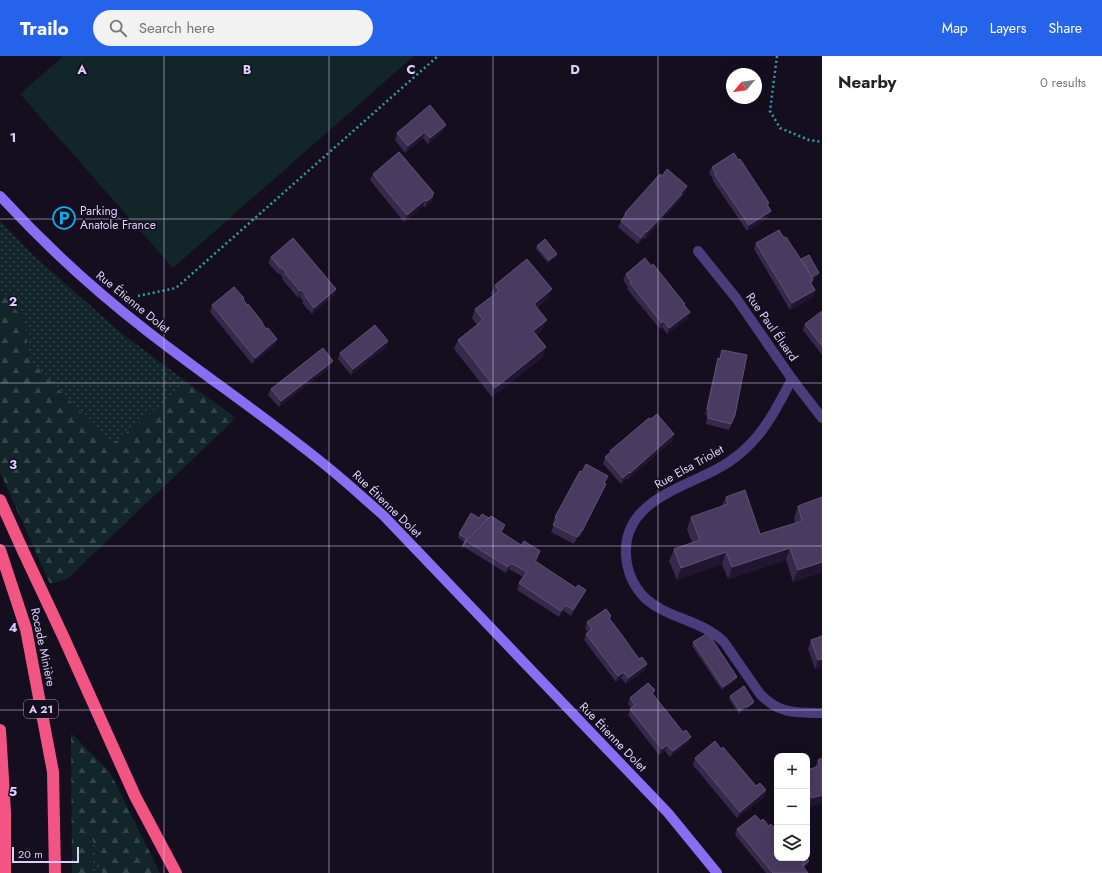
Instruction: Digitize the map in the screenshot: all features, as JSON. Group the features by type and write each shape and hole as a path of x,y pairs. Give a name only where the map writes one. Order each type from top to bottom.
{"highway":[{"path":"0,500 136,796 176,873"},
{"name":"Rocade Minière","path":"0,550 26,629 53,772 55,873"},
{"path":"0,730 5,812 5,873"}],"street":[{"name":"Rue Étienne Dolet","path":"0,196 32,231 84,280 146,331 304,448 383,515 668,813 717,873"},
{"name":"Rue Paul Éluard","path":"698,251 736,298 792,379 822,418"},
{"name":"Rue Elsa Triolet","path":"792,379 773,415 756,439 717,469 666,493 645,508 635,521 627,536 627,568 634,583 645,598 658,608 701,625 720,638 766,701 782,710 794,713 822,713"}],"path":[{"path":"138,296 176,288 438,56"},
{"path":"777,56 770,111 780,128 809,140 822,142"}],"green space":[{"path":"63,56 414,56 173,268 20,94"},
{"path":"0,221 32,254 120,332 188,383 112,445 30,360 24,320 0,290"},
{"path":"0,290 24,320 30,360 112,444 188,383 236,418 67,579 50,584 0,472"},
{"path":"71,733 110,772 160,873 102,873 90,831 91,873 72,873"},
{"path":"90,829 102,873 91,873"}],"building":[{"path":"430,105 446,125 430,138 425,132 408,146 397,133"},
{"path":"399,152 434,193 432,194 433,196 427,201 425,200 407,215 373,174"},
{"path":"734,153 738,160 740,159 769,203 767,204 771,211 749,225 715,175 716,174 712,167"},
{"path":"667,169 687,186 681,193 682,194 641,238 621,221 626,214 625,213 660,174 662,176"},
{"path":"779,230 784,238 786,237 811,275 813,280 810,282 815,290 792,303 756,243"},
{"path":"293,238 336,289 314,308 302,290 300,291 285,273 286,272 281,267 280,268 271,257"},
{"path":"545,239 557,254 549,260 537,246"},
{"path":"809,255 819,273 812,277 801,259"},
{"path":"645,258 651,266 653,264 690,312 669,328 664,321 662,323 630,283 631,281 626,274"},
{"path":"527,259 552,289 534,304 547,320 533,331 546,347 495,388 458,340 483,320 475,309 499,291 495,285"},
{"path":"234,287 244,298 243,299 247,305 248,304 266,329 268,328 277,339 255,358 212,305"},
{"path":"822,311 822,346 805,324"},
{"path":"375,325 388,341 353,369 340,353"},
{"path":"323,348 333,361 281,401 271,389"},
{"path":"722,350 747,355 735,415 731,424 708,418 709,410 707,409 718,358 720,359"},
{"path":"657,414 674,434 623,478 605,457 649,418 651,419"},
{"path":"586,464 608,476 604,483 606,484 582,531 581,530 577,537 553,525 557,519 555,517 580,471 582,472"},
{"path":"745,490 760,534 802,521 798,506 822,497 822,562 798,570 790,548 732,567 726,552 681,568 674,549 700,540 691,517 728,504 726,497"},
{"path":"471,513 479,518 482,514 489,518 466,541 463,546 466,538 459,534"},
{"path":"491,516 505,525 501,532 521,545 524,541 540,551 535,561 576,588 578,585 586,590 573,610 566,605 561,611 519,583 527,572 511,563 508,567 466,541"},
{"path":"606,609 611,616 609,618 639,659 642,657 647,664 628,678 624,672 618,676 586,634 592,629 587,622"},
{"path":"708,633 737,677 723,687 693,642"},
{"path":"822,636 822,659 818,660 811,640"},
{"path":"648,683 655,690 652,693 683,732 686,730 691,737 673,751 667,745 662,749 630,709 635,705 630,698"},
{"path":"744,686 754,702 740,711 730,696"},
{"path":"715,741 721,749 723,747 756,786 760,783 766,790 740,812 695,758"},
{"path":"822,758 822,795 812,798 810,792 810,769 820,766 818,760"},
{"path":"755,815 761,821 763,819 769,826 771,824 774,828 774,861 802,861 804,863 802,865 808,873 773,873 737,829"},
{"path":"802,861 809,861 803,866 804,863"}],"place":[{"name":"Parking Anatole France","path":"64,218"}]}
